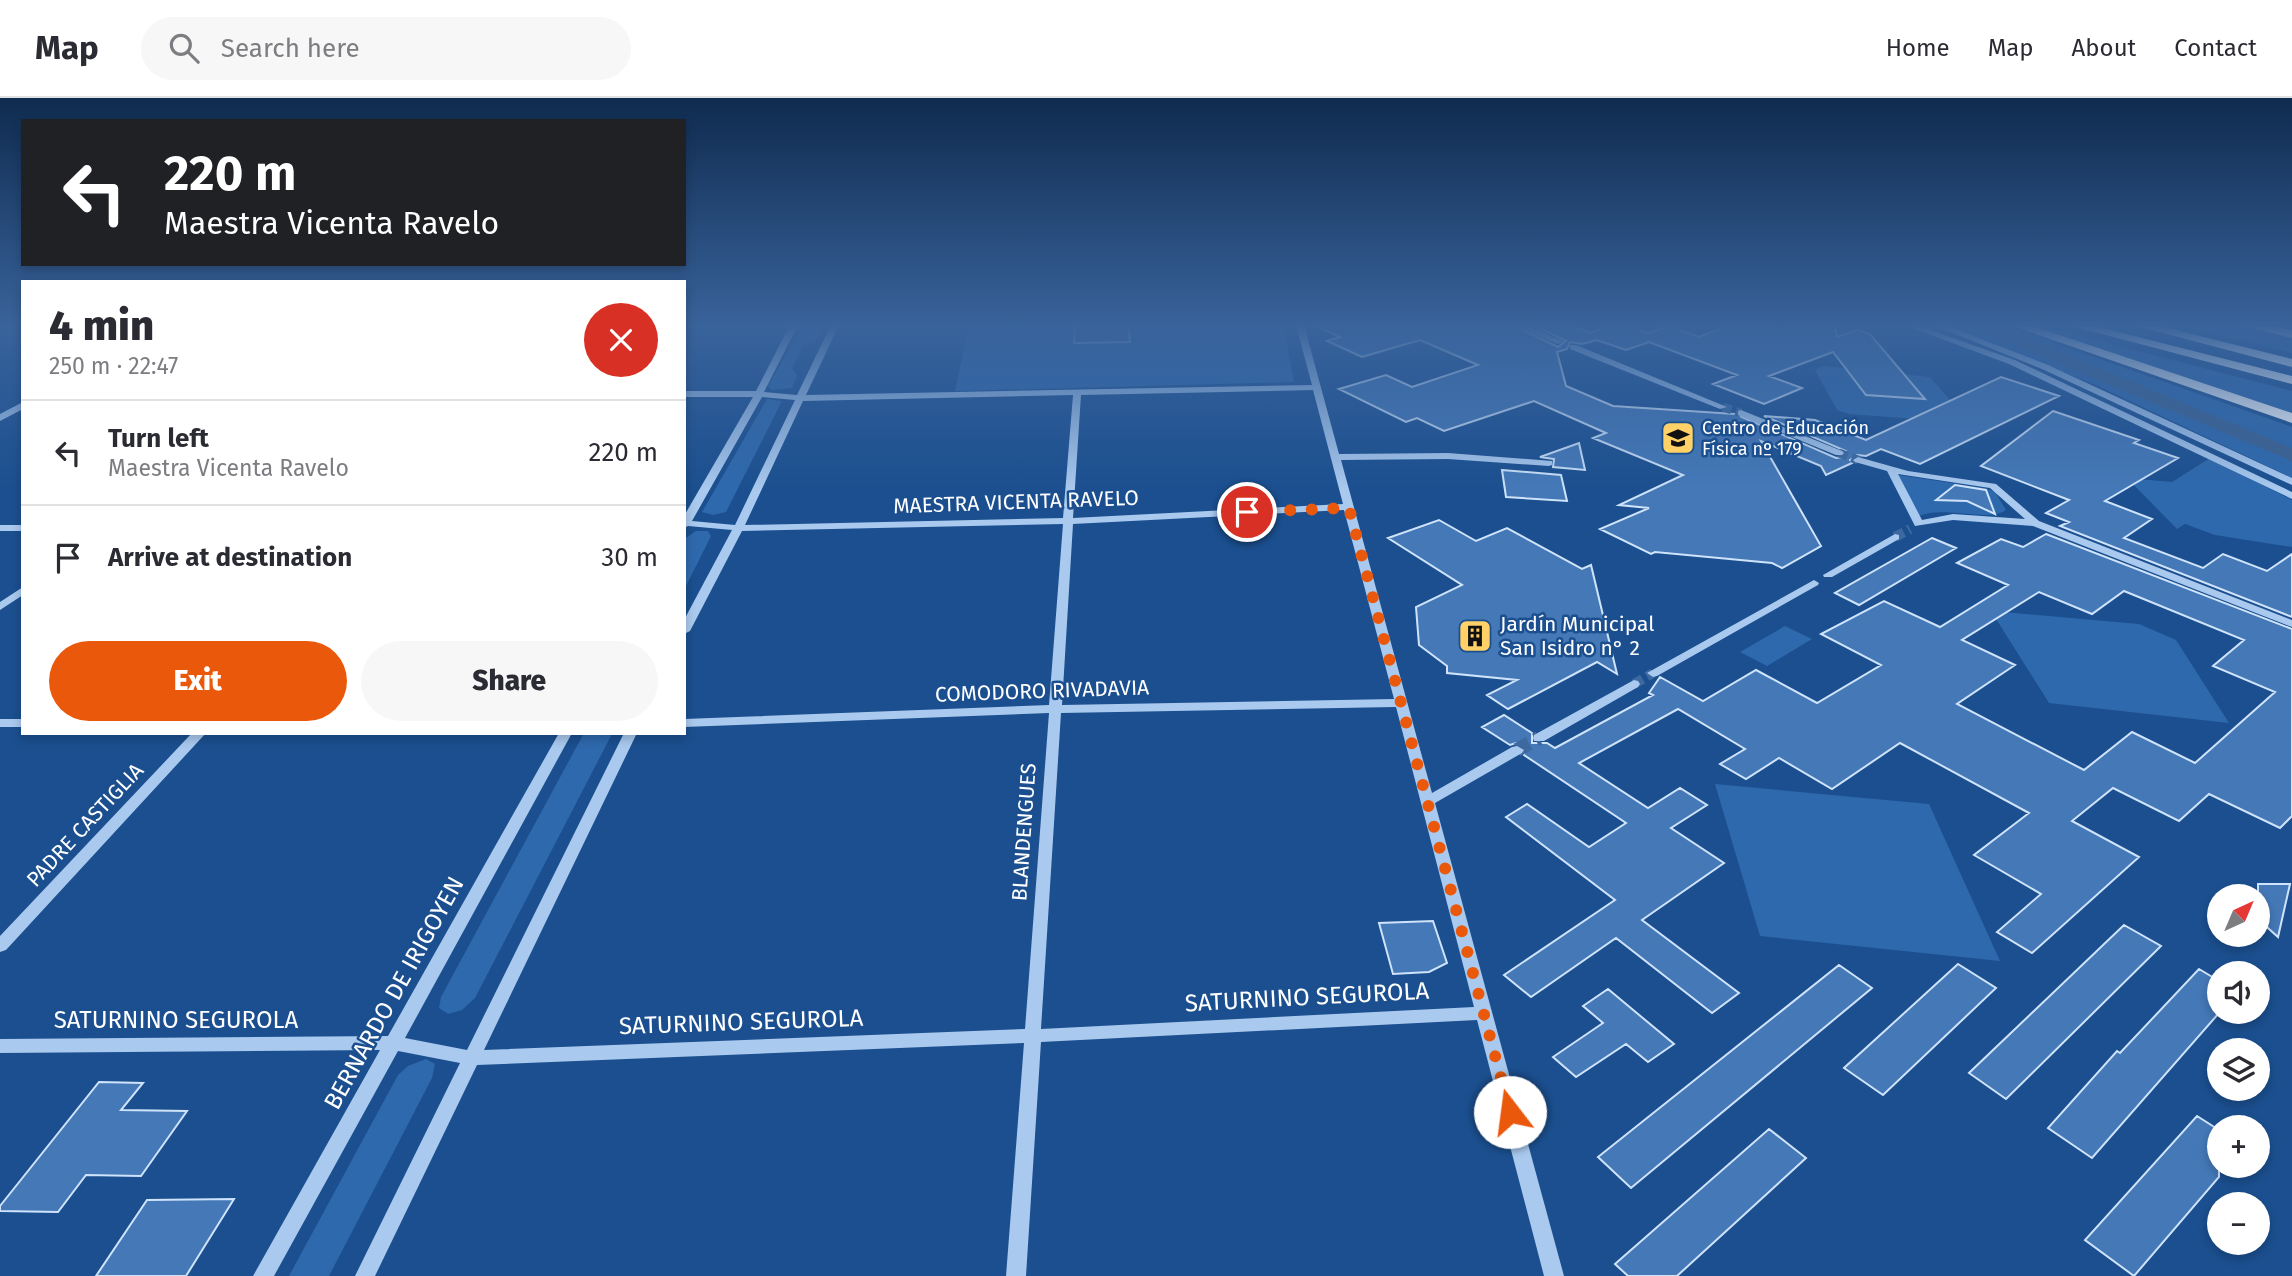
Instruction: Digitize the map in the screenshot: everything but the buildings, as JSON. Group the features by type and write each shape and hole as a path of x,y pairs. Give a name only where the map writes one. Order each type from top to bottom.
{"highway":[{"path":"2179,380 2292,418"}],"street":[{"path":"686,522 766,380"},
{"path":"686,627 810,380"},
{"path":"1315,380 1554,1276"},
{"path":"1655,380 1723,407"},
{"path":"2050,380 2292,496"},
{"path":"2073,380 2292,482"},
{"path":"686,394 759,394 802,398 1317,387"},
{"name":"BLANDENGUES","path":"1016,1276 1077,392"},
{"path":"0,418 21,406"},
{"path":"1741,414 1839,453"},
{"path":"1336,457 1448,456 1549,463"},
{"path":"1858,460 1891,470 1993,486 2035,523"},
{"path":"1891,470 1914,527 1953,517 2035,523 2292,624"},
{"name":"MAESTRA VICENTA RAVELO","path":"686,524 738,528 1069,521 1349,508"},
{"path":"0,528 21,528"},
{"path":"1828,575 1895,537"},
{"path":"1653,673 1814,583"},
{"path":"0,607 21,591"},
{"path":"1539,737 1634,684"},
{"name":"COMODORO RIVADAVIA","path":"686,723 1054,709 1401,703"},
{"path":"0,723 21,723"},
{"name":"PADRE CASTIGLIA","path":"0,946 198,735"},
{"name":"BERNARDO DE IRIGOYEN","path":"263,1276 565,735"},
{"path":"365,1276 630,735"},
{"path":"1428,801 1517,750"},
{"name":"SATURNINO SEGUROLA","path":"0,1046 395,1043 471,1058 1484,1013"}],"shaded area":[{"path":"771,380 795,380 792,388 772,390 768,386"},
{"path":"957,380 1294,382 955,391"},
{"path":"1820,380 1933,380 1970,423 1849,414 1837,410"},
{"path":"2084,380 2159,380 2292,427 2292,478"},
{"path":"2192,380 2250,380 2292,391 2292,413"},
{"path":"767,399 782,401 726,512 713,515 702,512"},
{"path":"2210,458 2292,500 2292,547 2215,535 2185,524 2177,529 2127,478 2172,482"},
{"path":"1898,475 1985,488 1995,492 2006,510 1988,515 1941,512 1919,516"},
{"path":"696,531 708,531 711,536 686,586 686,538"},
{"path":"1991,611 2139,624 2176,640 2229,723 2049,703"},
{"path":"1785,626 1812,639 1767,666 1740,652"},
{"path":"583,735 611,735 475,998 462,1010 448,1014 439,1008 441,997"},
{"path":"1715,784 1929,804 2000,961 1760,936"},
{"path":"426,1059 435,1064 432,1078 329,1276 289,1276 398,1075 408,1066"}],"waterway":[{"path":"2112,380 2292,455"}],"tunnel":[{"path":"1723,407 1741,413"},
{"path":"1839,453 1858,460"},
{"path":"1895,537 1910,529"},
{"path":"1634,684 1653,673"},
{"path":"1517,750 1539,738"}],"place":[{"name":"Centro de Educación Física nº 179","path":"1678,438"},
{"name":"Jardín Municipal San Isidro n° 2","path":"1475,636"}],"route":[{"path":"1247,512 1349,508 1510,1112"}]}
